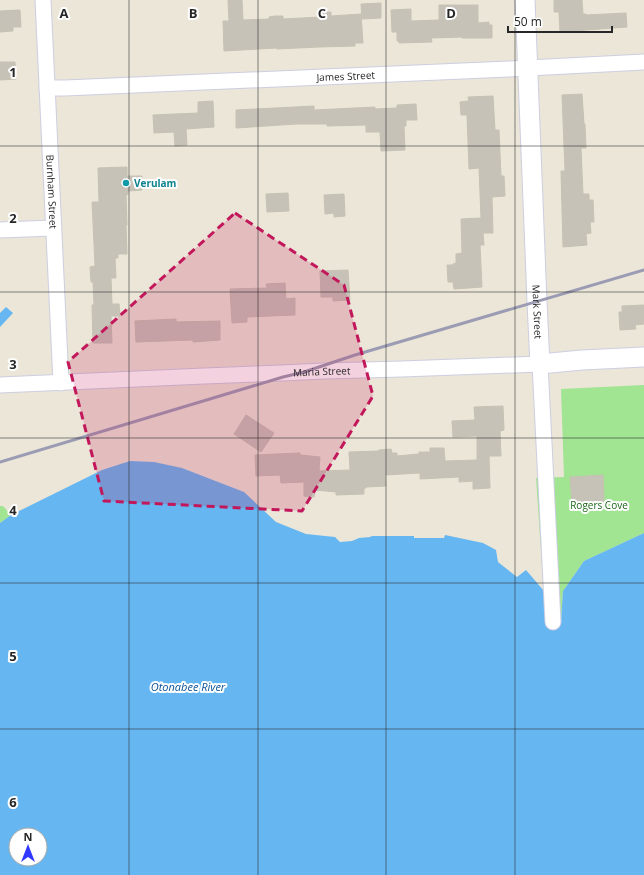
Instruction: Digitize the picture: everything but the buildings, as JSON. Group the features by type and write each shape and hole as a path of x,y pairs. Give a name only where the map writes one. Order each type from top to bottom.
{"street":[{"name":"Burnham Street","path":"44,0 60,383"},
{"name":"Mark Street","path":"524,0 540,364 554,622"},
{"name":"James Street","path":"47,88 644,62"},
{"path":"0,230 53,228"},
{"name":"Maria Street","path":"0,385 324,371 540,364 644,357"}],"highlighted area":[{"path":"235,213 344,285 373,396 302,511 104,501 68,362"}],"green space":[{"name":"Rogers Cove","path":"644,385 644,533 584,561 563,591 561,622 546,623 536,478 564,477 561,389"},
{"path":"0,506 3,506 11,515 0,523"}],"water":[{"path":"6,307 13,313 0,327 0,313"},
{"name":"Otonabee River","path":"130,461 154,462 182,468 244,492 276,522 306,534 335,537 340,542 352,541 359,538 372,536 444,538 445,535 483,543 496,550 498,562 517,577 526,570 544,591 546,623 561,622 563,591 584,561 644,533 644,875 0,875 0,523 11,515 102,470"}],"railway":[{"path":"0,462 644,270"}],"place":[{"name":"Verulam","path":"126,183"}]}
